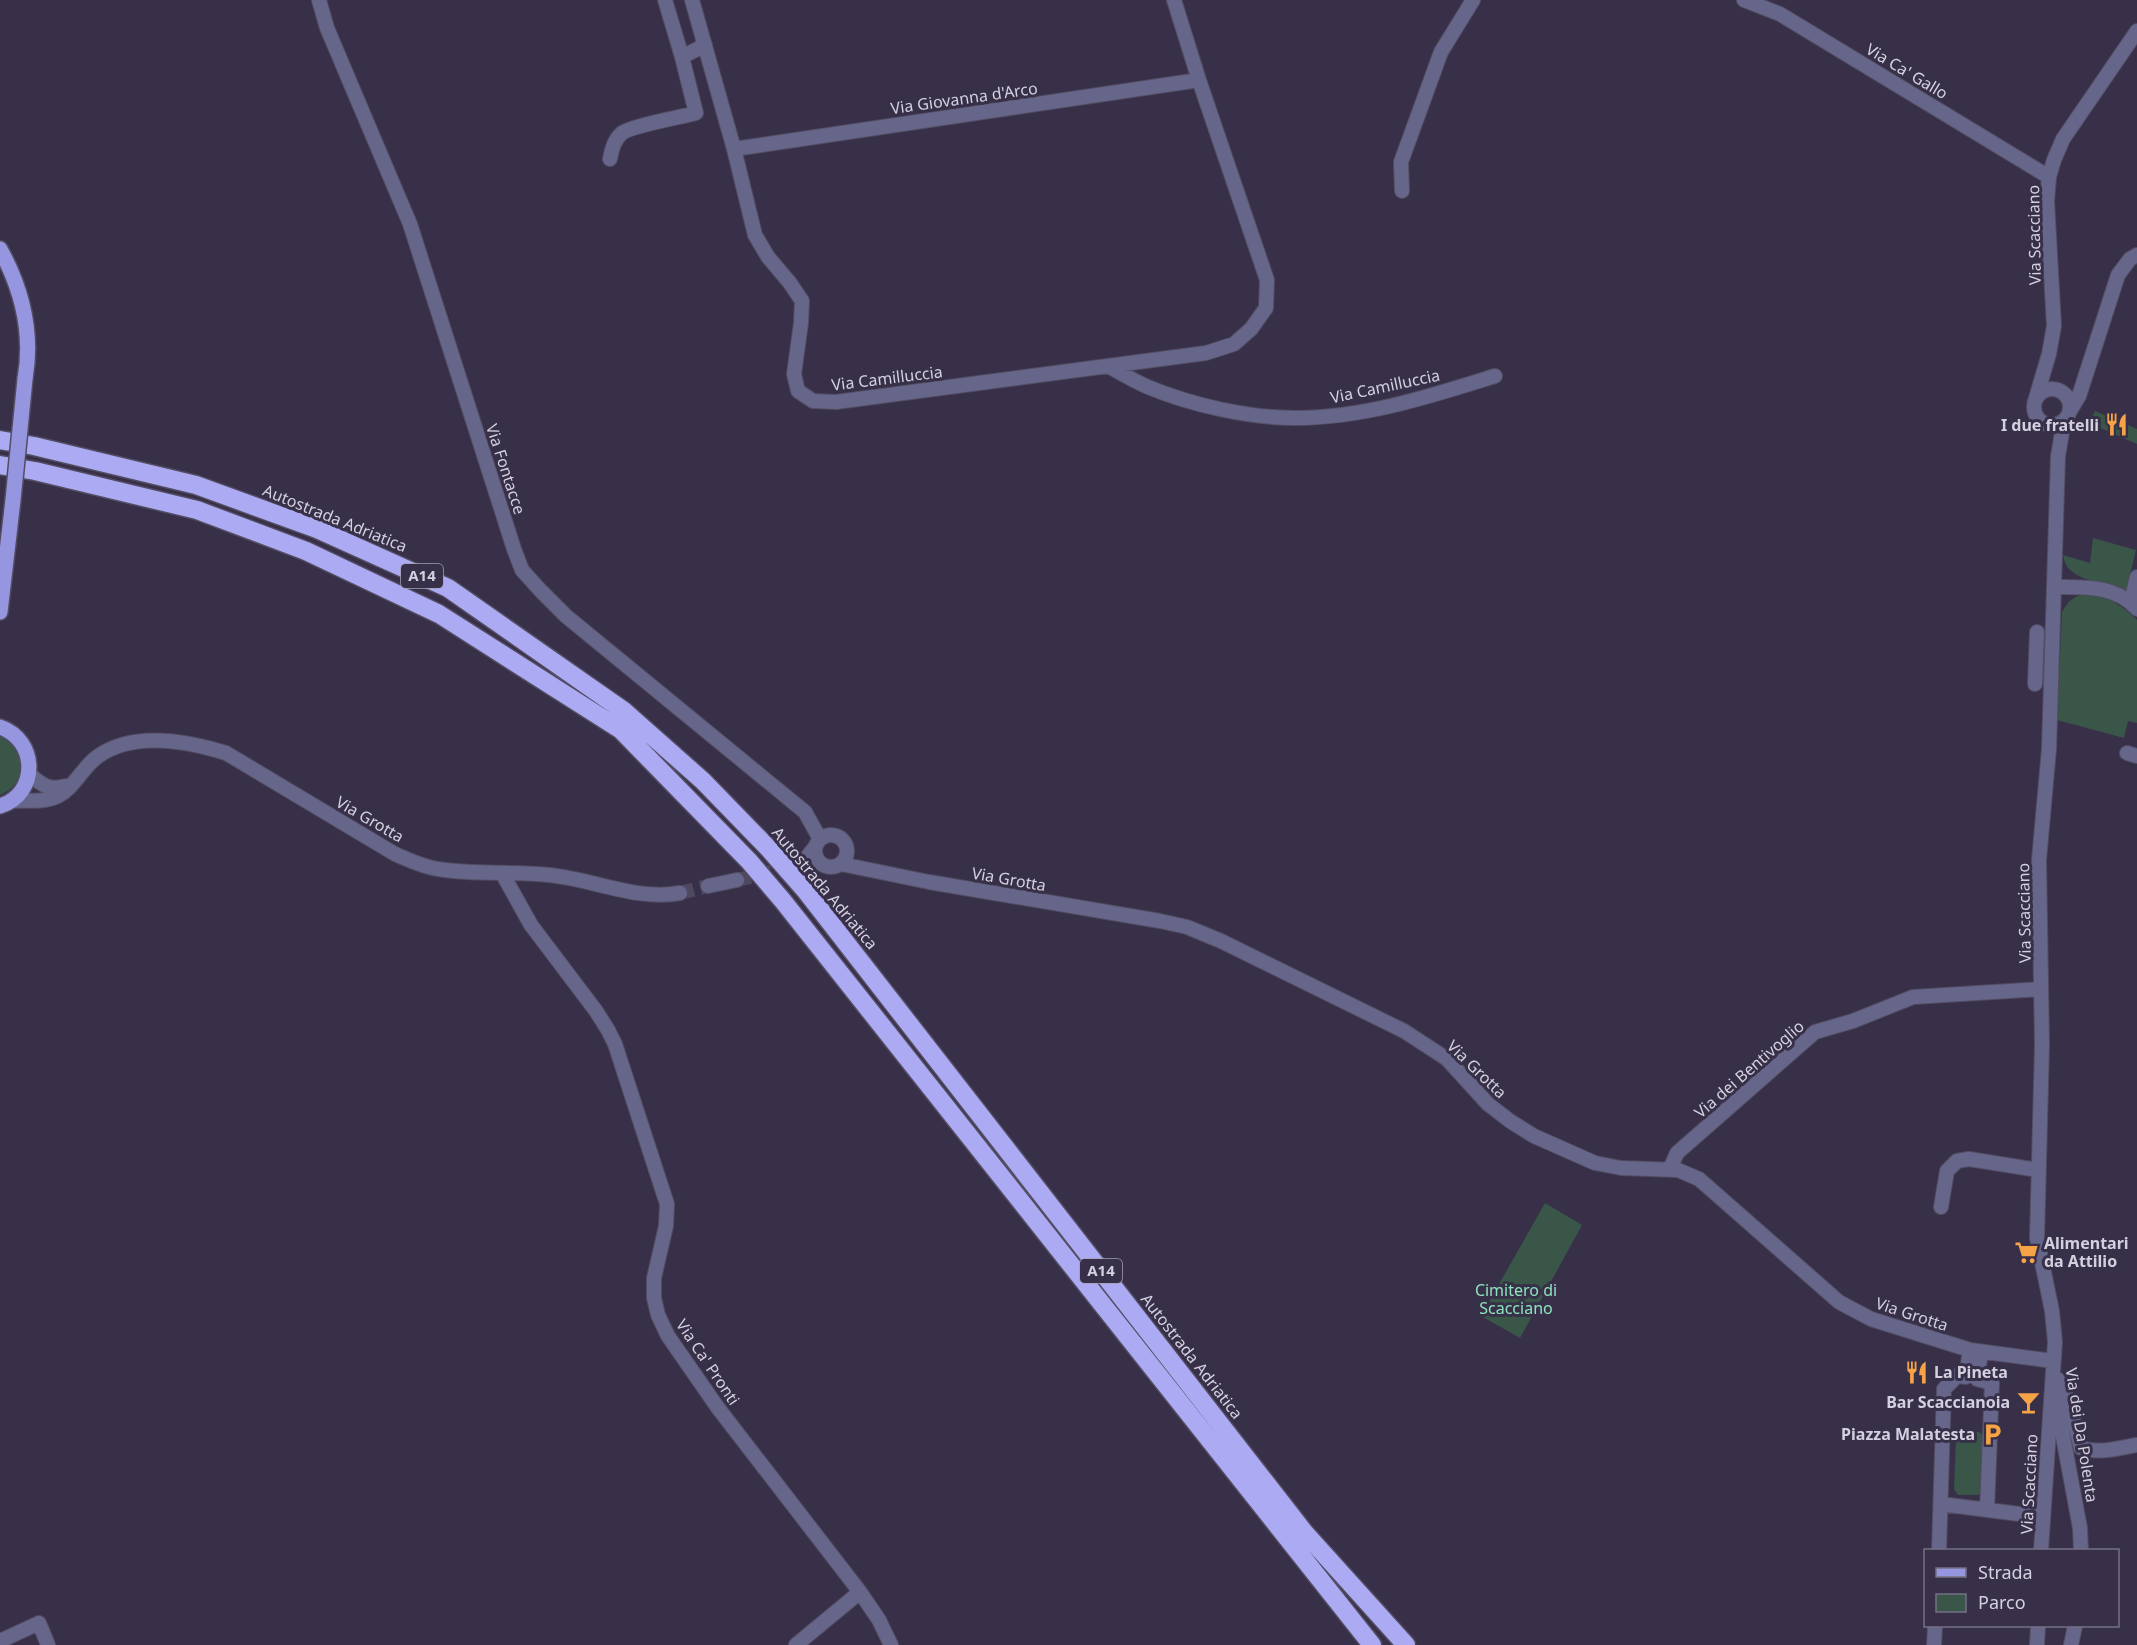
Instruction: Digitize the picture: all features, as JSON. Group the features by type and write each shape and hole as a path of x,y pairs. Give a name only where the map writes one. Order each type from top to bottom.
{"highway":[{"name":"Autostrada Adriatica","path":"0,440 196,484 317,529 448,588 624,711 704,781 805,890 1304,1532 1406,1645"},
{"name":"A14","path":"0,465 35,471 197,510 306,551 439,614 621,730 749,861 783,901 1372,1645"}],"main road":[{"path":"0,249 12,271 26,319 27,366 0,612"},
{"path":"1,726 23,745 29,758 29,774 21,792 6,804"}],"street":[{"name":"Via Fontacce","path":"319,0 327,28 410,224 513,549 522,570 566,616 805,812 818,843"},
{"path":"610,159 612,146 623,132 634,127 696,112 665,0"},
{"name":"Via Camilluccia","path":"692,0 734,149 755,235 768,257 790,283 802,302 794,374 798,391 813,400 836,402 1206,353 1234,344 1251,329 1266,308 1267,280 1174,0"},
{"path":"1402,191 1401,162 1441,52 1473,0"},
{"name":"Via Ca' Gallo","path":"1744,0 1780,14 2049,177"},
{"name":"Via Scacciano","path":"2058,456 2051,437 2034,411 2054,326 2047,201 2049,177 2063,139 2137,31"},
{"path":"682,57 705,45"},
{"name":"Via Giovanna d'Arco","path":"734,149 1199,80"},
{"path":"2041,422 2053,426 2067,416 2079,396 2118,275 2130,259 2137,255"},
{"name":"Via Scacciano","path":"2041,1549 2056,1366 2052,1311 2037,1238 2042,1046 2039,860 2049,749 2058,456 2069,399 2053,380 2049,354"},
{"name":"Via Camilluccia","path":"1108,366 1148,387 1193,402 1243,413 1295,418 1358,412 1423,399 1496,375"},
{"path":"2036,398 2047,389 2061,391 2074,388 2084,378"},
{"path":"2055,587 2089,587 2114,592 2134,605 2137,577"},
{"path":"2035,684 2037,632"},
{"path":"2036,656 2052,657"},
{"name":"Via Grotta","path":"6,804 58,796 96,758 125,744 159,741 200,745 226,753 395,854 418,864 439,869 550,875 645,895 666,896 680,893"},
{"path":"29,774 42,785 52,789 71,784"},
{"path":"830,836 843,841 847,855 841,864 831,867 821,864 816,856 818,843 830,836"},
{"name":"Via Grotta","path":"841,864 929,882 1187,927 1221,941 1404,1031 1447,1059 1488,1104 1534,1136 1595,1163 1621,1168 1678,1170 1698,1179 1839,1302 1871,1319 1976,1351 2056,1366"},
{"name":"Via Ca' Pronti","path":"502,873 531,925 596,1011 615,1044 667,1204 666,1226 654,1278 654,1298 658,1315 668,1336 718,1408 860,1592 879,1620 891,1645"},
{"path":"708,886 737,880"},
{"name":"Via dei Bentivoglio","path":"1670,1169 1677,1153 1815,1032 1853,1021 1913,997 2041,989"},
{"path":"1941,1207 1947,1171 1957,1161 1969,1159 2038,1170"},
{"path":"1938,1549 1944,1389 1957,1376 1966,1377 1976,1351"},
{"path":"1976,1351 1977,1379 1992,1383 1987,1510"},
{"path":"2056,1366 2081,1448 2104,1450 2137,1445"},
{"name":"Via dei Da Polenta","path":"2056,1366 2061,1426 2081,1549"},
{"path":"1941,1504 2043,1517"},
{"path":"796,1645 860,1592"},
{"path":"0,1641 39,1623 48,1645"},
{"path":"1934,1645 1935,1627"},
{"path":"2037,1645 2038,1627"},
{"path":"2071,1645 2075,1627"}],"green space":[{"path":"2095,411 2137,429 2137,444 2089,423"},
{"path":"2093,538 2136,550 2126,591 2079,576 2066,564 2063,555 2090,563"},
{"path":"2088,594 2115,602 2137,620 2137,723 2128,721 2124,738 2057,720 2062,612 2072,599"},
{"path":"0,735 15,749 21,766 16,783 10,790 0,795"},
{"name":"Cimitero di Scacciano","path":"1545,1203 1582,1225 1520,1338 1481,1316"},
{"path":"1961,1431 1979,1432 1985,1437 1984,1488 1978,1495 1958,1495 1954,1489 1956,1436"}],"tunnel":[{"path":"737,880 794,867"},
{"path":"680,893 708,886"}],"place":[{"name":"I due fratelli","path":"2117,425"},
{"name":"Alimentari da Attilio","path":"2026,1252"},
{"name":"La Pineta","path":"1916,1372"},
{"name":"Bar Scaccianoia","path":"2028,1402"},
{"name":"Piazza Malatesta","path":"1993,1434"}]}
